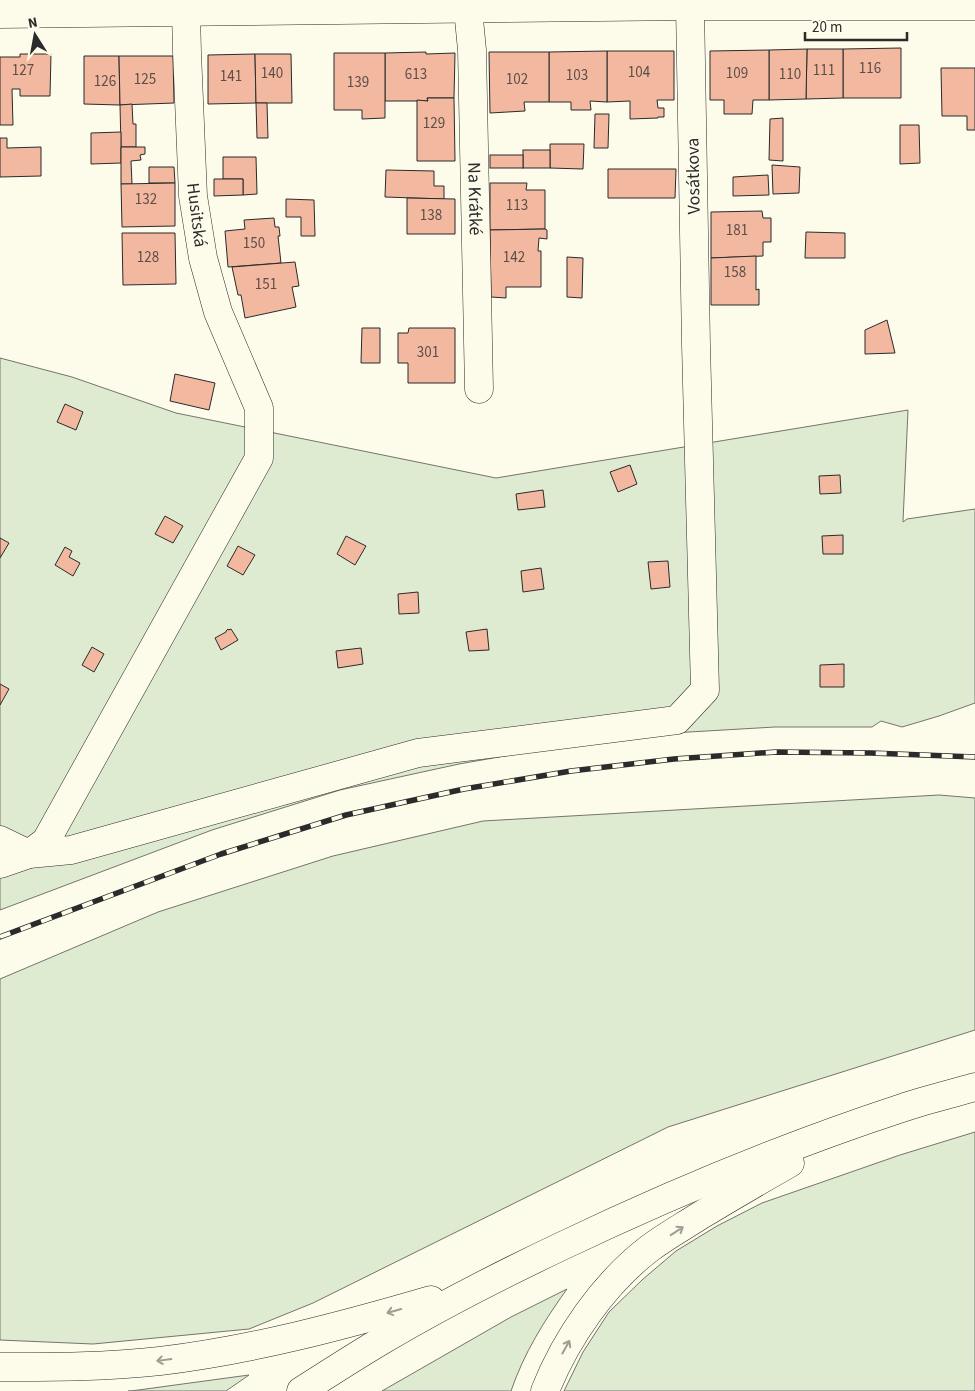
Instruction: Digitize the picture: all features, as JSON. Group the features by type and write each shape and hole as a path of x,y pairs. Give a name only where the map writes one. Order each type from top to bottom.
{"street":[{"path":"0,14 172,8 468,10 690,6 975,6"},
{"name":"Vosátkova","path":"29,854 71,850 418,753 677,720 705,690 690,6"},
{"name":"Husitská","path":"29,854 46,841 259,458 259,408 218,312 203,258 193,196 187,52 172,8"},
{"name":"Na Krátké","path":"468,10 472,50 479,389"},
{"path":"0,840 29,854"},
{"path":"0,864 29,854"},
{"path":"301,1391 380,1341 437,1309 506,1273 678,1192 819,1136 904,1107 975,1086"},
{"path":"544,1391 567,1344 590,1311 620,1275 649,1249 751,1185 826,1144 904,1107"},
{"path":"0,1367 88,1367 160,1361 240,1348 358,1321 432,1299 506,1273"}],"green space":[{"path":"0,358 72,377 176,413 496,478 908,410 903,522 907,519 975,509 975,703 902,727 881,721 872,727 775,727 672,733 568,745 459,764 340,790 212,830 0,910"},
{"path":"939,795 975,798 975,1030 668,1127 313,1303 249,1329 93,1344 0,1340 0,979 158,912 333,856 483,821"},
{"path":"975,1132 975,1391 564,1391 583,1352 609,1312 676,1251 717,1226 762,1203 900,1155"},
{"path":"567,1289 535,1338 511,1391 382,1391 511,1317"},
{"path":"249,1375 226,1391 131,1391"}],"building":[{"path":"901,48 901,98 843,98 843,49"},
{"path":"807,49 843,49 843,98 806,99"},
{"path":"807,49 806,99 769,100 769,50"},
{"path":"769,50 769,100 753,100 752,114 724,114 724,100 710,100 710,51"},
{"path":"607,51 674,51 674,100 657,100 658,108 664,108 664,117 630,119 630,101 607,102"},
{"path":"607,51 607,102 590,101 591,110 571,110 571,102 549,102 549,52"},
{"path":"426,52 426,54 455,53 454,98 427,98 428,101 385,101 385,53"},
{"path":"489,52 549,52 549,102 524,102 525,111 490,113"},
{"path":"334,53 385,53 385,118 362,119 362,110 334,110"},
{"path":"20,54 51,54 50,96 20,96 20,89 12,89 13,125 0,125 0,57 20,57"},
{"path":"255,54 256,103 208,104 208,55"},
{"path":"255,54 291,54 292,103 256,103"},
{"path":"84,56 119,56 120,105 84,104"},
{"path":"119,56 173,56 174,103 120,105"},
{"path":"941,68 975,68 975,130 967,130 967,116 942,116"},
{"path":"427,98 454,98 455,161 417,161 417,100 428,101"},
{"path":"256,103 267,103 268,138 257,138"},
{"path":"132,104 133,124 136,124 136,147 121,147 120,105"},
{"path":"595,114 609,114 608,148 594,148"},
{"path":"783,118 783,161 769,160 770,119"},
{"path":"900,125 919,125 920,163 900,164"},
{"path":"121,132 121,163 91,164 91,133"},
{"path":"0,138 7,138 7,148 41,147 41,176 0,177"},
{"path":"550,144 584,144 583,169 550,168"},
{"path":"121,147 145,147 145,154 140,155 141,160 131,161 132,184 121,184"},
{"path":"523,150 550,150 550,168 523,168"},
{"path":"490,155 523,155 523,168 490,168"},
{"path":"223,157 256,157 257,194 243,195 243,179 223,179"},
{"path":"772,165 800,167 799,193 773,194"},
{"path":"149,167 174,167 175,183 149,183"},
{"path":"608,169 676,169 675,198 608,198"},
{"path":"386,170 434,171 434,186 444,186 444,199 385,197"},
{"path":"768,175 769,195 733,196 733,177"},
{"path":"214,179 243,179 243,195 214,196"},
{"path":"175,183 175,226 122,227 121,184"},
{"path":"490,183 527,183 526,190 545,190 545,229 490,230"},
{"path":"407,198 455,199 455,234 407,234"},
{"path":"286,199 314,200 315,236 301,236 301,217 286,217"},
{"path":"762,211 763,218 771,218 771,242 763,242 763,256 711,258 711,212"},
{"path":"274,218 275,227 279,227 281,263 228,267 225,231 245,229 244,220"},
{"path":"490,230 547,230 547,239 539,238 538,251 541,251 541,287 506,287 506,298 491,297"},
{"path":"806,232 845,233 845,258 805,258"},
{"path":"122,233 175,233 176,284 123,285"},
{"path":"756,256 756,290 759,289 759,305 711,305 711,258"},
{"path":"567,257 583,258 582,298 567,297"},
{"path":"295,262 299,286 292,287 296,307 245,318 241,295 238,295 232,267"},
{"path":"887,320 895,353 865,354 865,330"},
{"path":"362,328 380,328 380,363 361,363"},
{"path":"409,328 455,328 455,383 408,383 408,363 398,363 398,333 408,333"},
{"path":"175,374 215,383 209,410 170,401"},
{"path":"65,404 83,412 76,430 57,422"},
{"path":"630,465 637,484 618,492 610,472"},
{"path":"840,475 841,493 820,494 819,476"},
{"path":"543,490 545,507 518,510 516,494"},
{"path":"165,516 183,526 173,543 155,534"},
{"path":"843,535 843,554 823,554 822,536"},
{"path":"346,536 366,546 355,565 337,554"},
{"path":"0,538 9,543 0,558"},
{"path":"238,546 255,555 243,575 227,566"},
{"path":"65,547 72,551 69,557 80,563 73,576 55,565"},
{"path":"668,561 670,587 651,589 648,562"},
{"path":"541,568 544,589 523,592 521,571"},
{"path":"418,592 419,613 399,614 398,594"},
{"path":"231,629 238,640 221,650 215,638"},
{"path":"487,629 489,650 469,651 466,632"},
{"path":"92,647 104,654 94,672 82,665"},
{"path":"361,648 363,664 338,668 336,651"},
{"path":"844,664 844,687 820,687 820,665"},
{"path":"0,684 9,689 0,705"}],"railway":[{"path":"0,937 221,854 346,815 464,789 571,771 674,759 776,752 975,757"}]}
